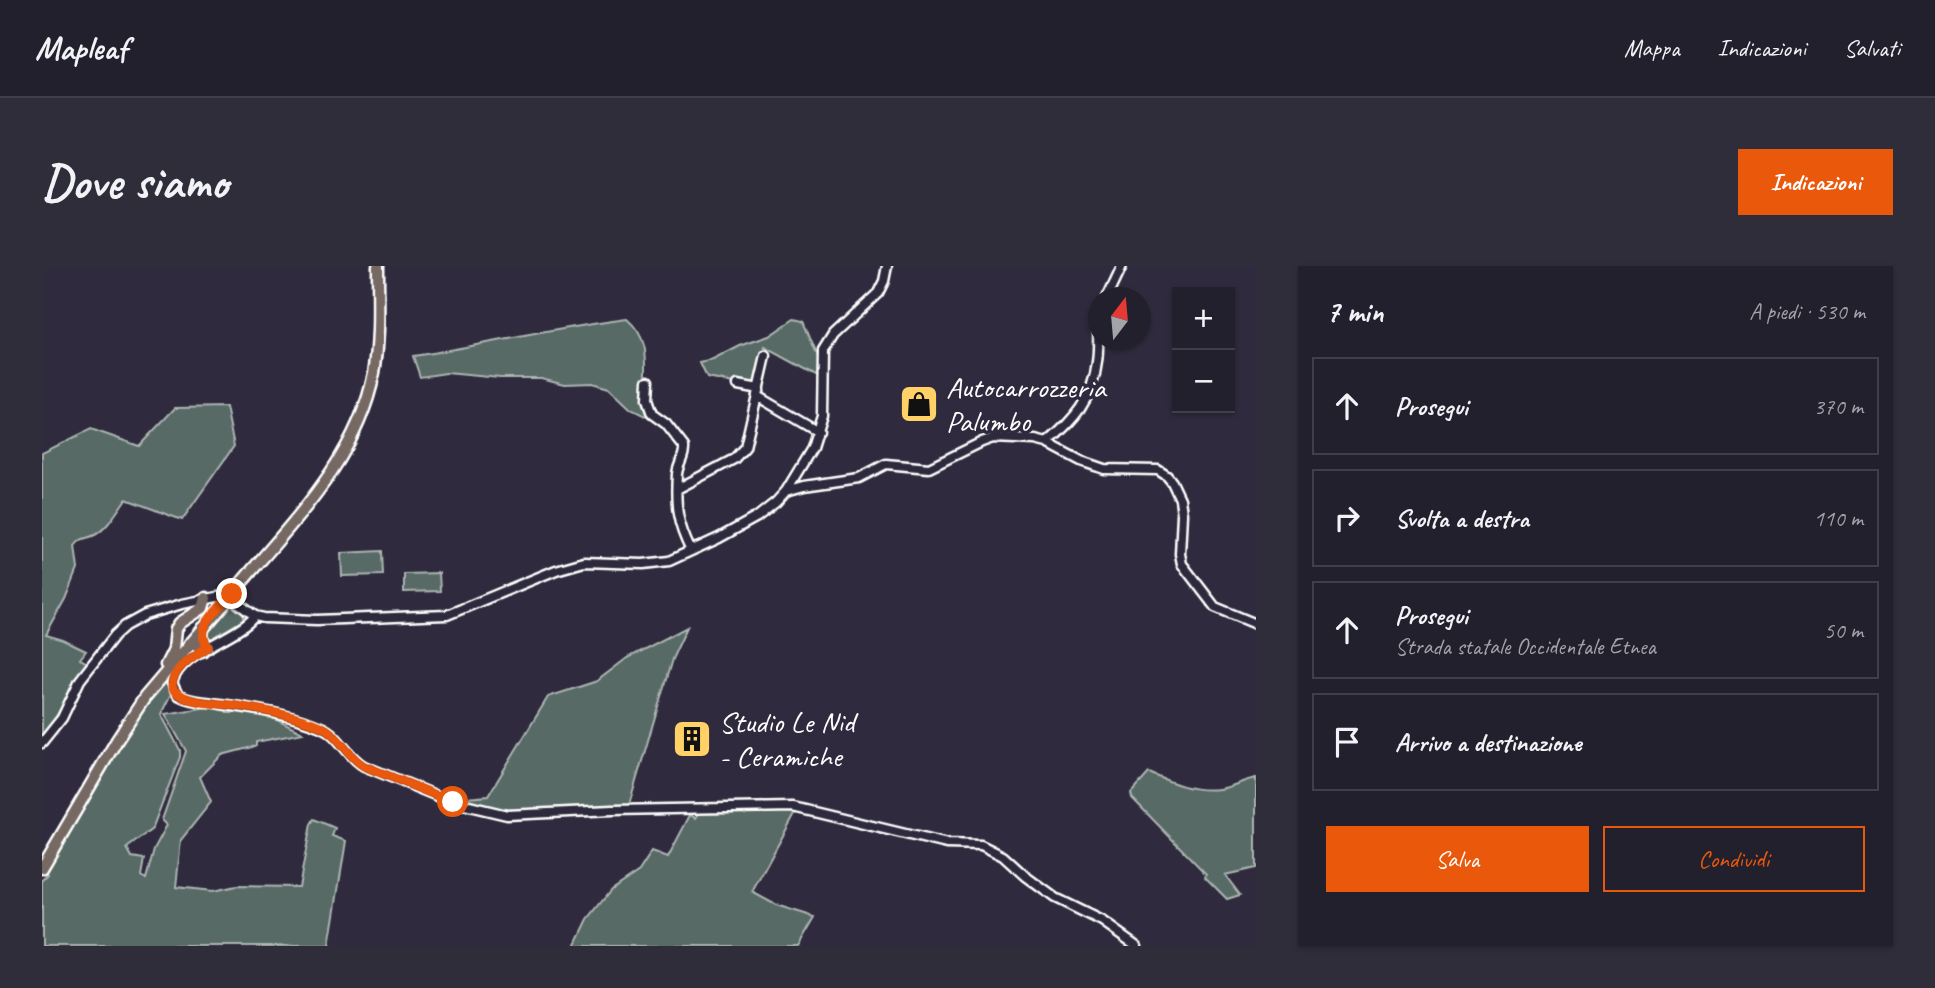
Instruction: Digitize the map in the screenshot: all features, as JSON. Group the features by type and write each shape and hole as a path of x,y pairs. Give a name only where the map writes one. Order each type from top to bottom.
{"main road":[{"path":"42,868 117,740 158,681 330,475 354,436 376,362 378,266"},
{"path":"158,681 172,655 176,629 180,623 203,608 206,598"},
{"path":"180,623 182,636 205,649"},
{"path":"203,628 205,649"}],"street":[{"path":"42,743 62,718 80,680 119,630 145,615 206,598 221,597 232,600 255,617 317,620 447,615 556,570 584,562 659,563 691,551 757,517 786,491 812,447 818,432 822,406 822,358 826,346 833,335 878,293 887,266"},
{"path":"1112,287 1122,266"},
{"path":"1047,443 1078,415 1087,397 1097,363 1097,350"},
{"path":"677,489 738,456 747,441 766,356"},
{"path":"648,381 647,400 652,414 666,424 684,447 677,472 678,520 691,551"},
{"path":"738,385 758,392 818,432"},
{"path":"786,491 859,478 886,464 929,468 987,439 1027,439 1047,443 1094,467 1115,470 1152,469 1167,476 1176,489 1182,507 1182,564 1215,607 1256,624"},
{"path":"255,617 205,649 175,675 172,687 178,695 189,700 258,710 319,726 330,732 354,759 364,766 463,806 515,816 612,810 798,807 947,844 986,846 1003,856 1055,898 1092,915 1137,946"}],"green space":[{"path":"627,319 637,330 646,354 647,406 651,419 631,409 609,388 592,383 565,384 541,378 500,378 446,373 420,377 413,356 573,327"},
{"path":"794,319 803,321 819,360 818,376 765,347 756,387 707,378 700,363 769,336"},
{"path":"226,407 234,446 182,520 126,499 104,528 95,535 82,539 75,546 78,569 66,599 46,635 86,651 80,659 88,663 42,737 42,453 91,429 139,446 175,408"},
{"path":"382,551 383,575 342,576 341,553"},
{"path":"439,573 440,591 404,592 404,574"},
{"path":"231,603 243,611 243,620 209,640 207,630"},
{"path":"687,627 672,659 629,805 512,812 455,799 488,796 548,697 597,681 627,658"},
{"path":"192,648 195,652 172,675 169,687 171,694 161,714 180,750 180,757 152,829 127,848 132,857 144,859 141,876 146,879 154,849 167,825 162,820 186,751 165,714 215,706 226,708 227,713 232,713 231,709 273,718 303,733 256,742 256,746 222,755 200,777 211,802 181,840 176,887 213,891 236,886 299,887 314,819 335,828 332,836 346,841 329,946 42,946 42,880 48,874 46,869 120,743 149,700"},
{"path":"1149,773 1191,788 1209,790 1256,778 1256,868 1225,875 1240,895 1227,899 1132,798 1131,793"},
{"path":"797,810 752,892 776,905 815,917 798,946 575,946 588,919 611,890 639,871 652,851 668,857 690,815 696,818 700,812 741,811 745,814 747,811"}],"place":[{"name":"Autocarrozzeria Palumbo","path":"919,404"},
{"name":"Studio Le Nid - Ceramiche","path":"692,739"}],"route":[{"path":"232,594 203,628 202,638 208,647 189,660 175,675 172,683 174,692 189,700 258,710 325,728 364,766 453,802"}]}
